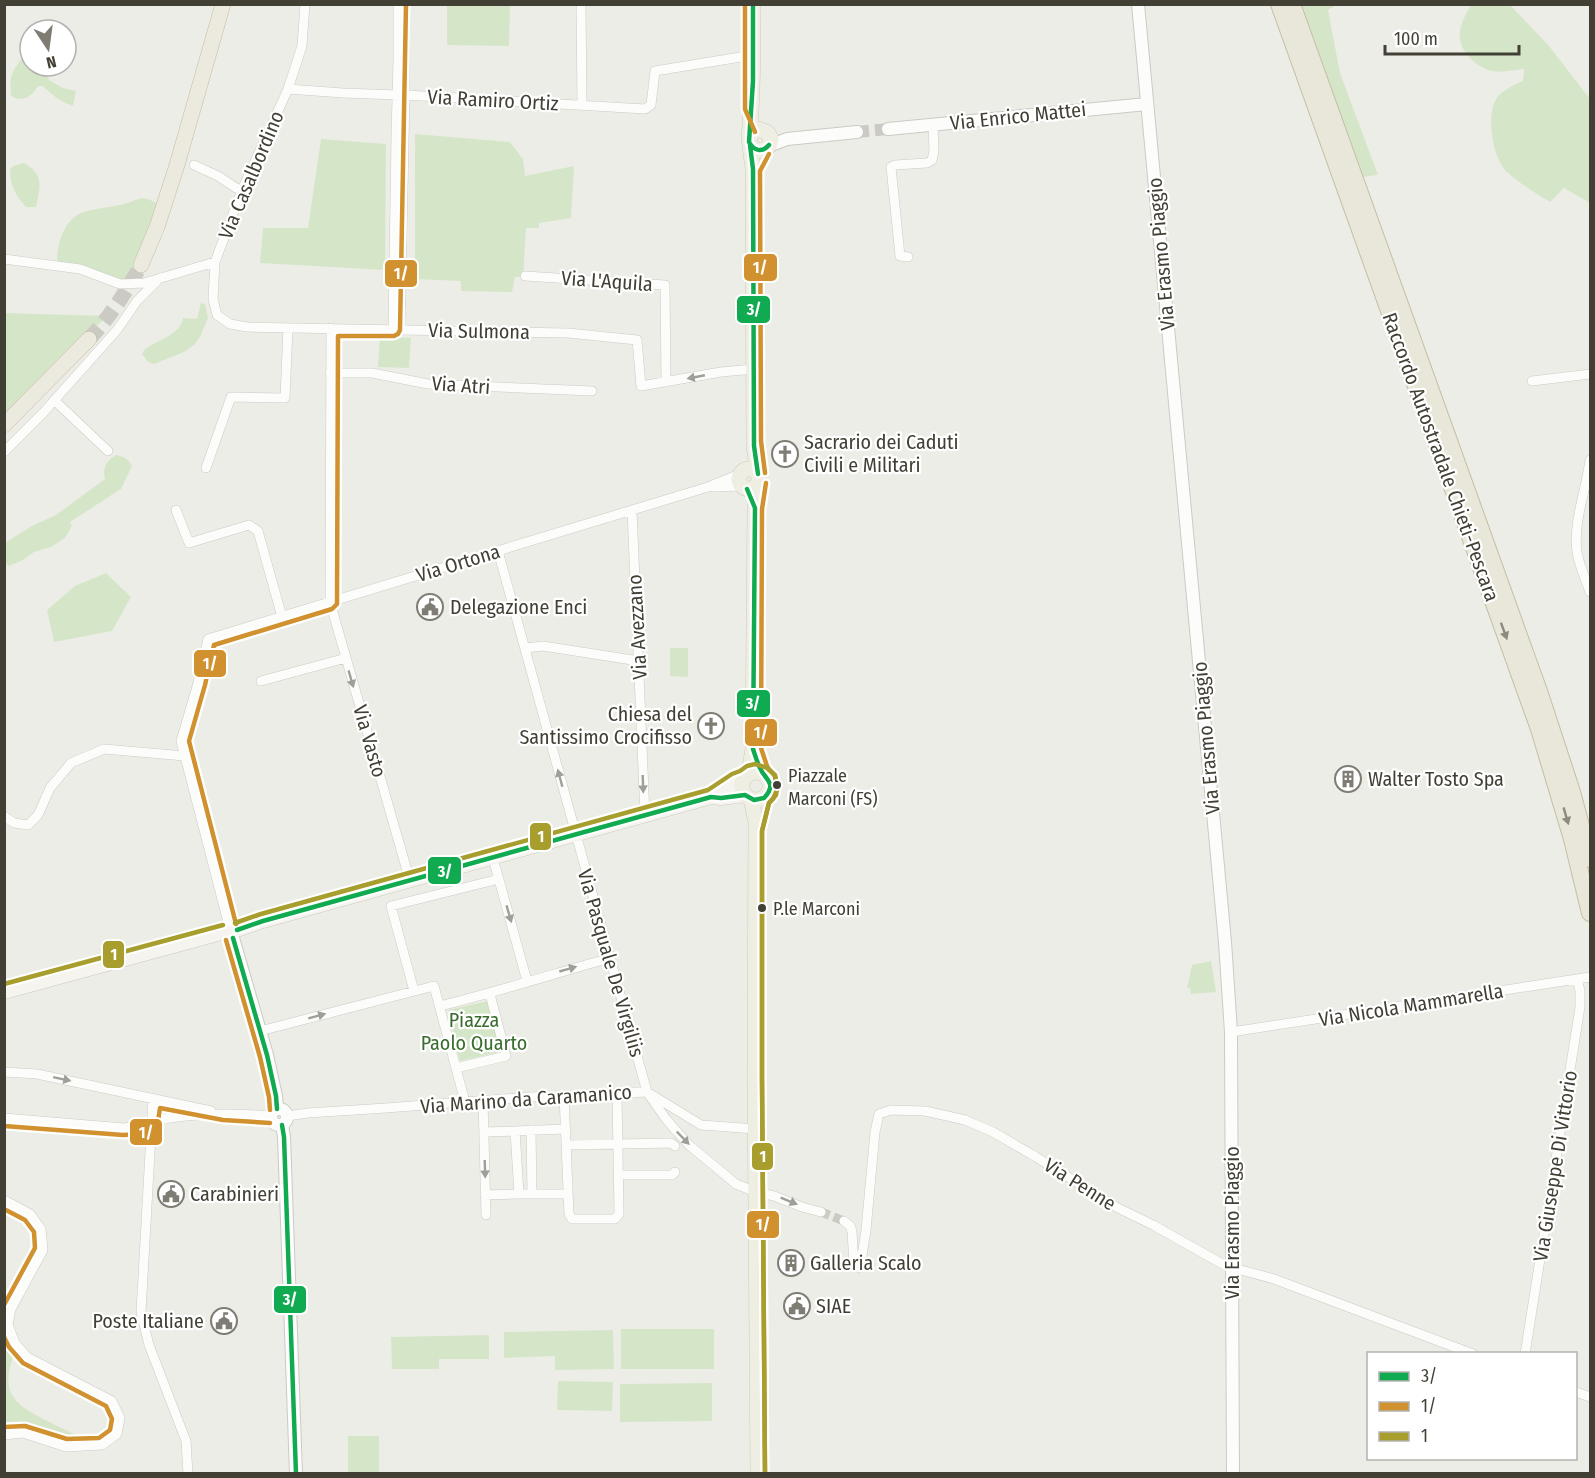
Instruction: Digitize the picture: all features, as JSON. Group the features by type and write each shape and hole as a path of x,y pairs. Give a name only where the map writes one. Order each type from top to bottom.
{"highway":[{"path":"141,265 158,227 223,4"},
{"name":"Raccordo Autostradale Chieti-Pescara","path":"1279,4 1539,729 1572,839 1590,913"},
{"name":"Raccordo Autostradale Chieti-Pescara","path":"1292,4 1540,694 1572,792 1590,859"},
{"path":"4,425 90,339"}],"main road":[{"path":"753,4 752,108 760,141 753,169 754,446 749,479 755,508 753,749 755,774"},
{"path":"755,774 741,785 755,797 756,822 754,944 758,1473"},
{"path":"4,992 231,932 272,918 711,797 736,780 755,774 768,778 770,785 769,792 755,797 711,797"}],"street":[{"name":"Via Casalbordino","path":"215,262 242,190 288,89 302,46 305,4"},
{"path":"398,4 401,95"},
{"path":"397,329 396,136 401,95 405,4"},
{"name":"Via Ramiro Ortiz","path":"581,4 582,105"},
{"name":"Via Erasmo Piaggio","path":"1138,4 1224,931 1231,1032 1233,1473"},
{"name":"Via Ramiro Ortiz","path":"401,95 645,109 651,105 655,71 753,55"},
{"name":"Via Casalbordino","path":"288,89 401,95"},
{"name":"Via Enrico Mattei","path":"888,129 1147,104"},
{"path":"908,257 900,256 891,167 927,163 932,160 934,155 933,125"},
{"path":"760,141 857,132"},
{"path":"195,165 242,190"},
{"path":"4,259 80,270 120,284 144,283 215,262"},
{"name":"Via Sulmona","path":"215,262 213,299 217,315 230,324 247,327 568,333 637,340 641,386 721,372 754,369"},
{"name":"Via L'Aquila","path":"525,276 665,285 666,382"},
{"path":"4,452 117,330 137,301 160,278"},
{"path":"206,468 231,397 285,398 288,328"},
{"name":"Via Vasto","path":"331,328 330,602 410,881"},
{"name":"Via Atri","path":"330,373 372,373 428,384 592,391"},
{"path":"1532,381 1590,374"},
{"path":"54,400 108,451"},
{"path":"1590,460 1577,529 1577,553 1590,592"},
{"name":"Via Ortona","path":"185,756 181,741 208,639 708,487 749,479"},
{"path":"176,510 189,543 249,525 258,531 282,617"},
{"name":"Via Avezzano","path":"632,510 645,816"},
{"name":"Via Pasquale De Virgiliis","path":"498,551 647,1092 666,1119 689,1144 736,1184 756,1192"},
{"path":"525,648 543,646 639,661"},
{"path":"261,681 346,658"},
{"path":"4,816 14,824 28,825 38,815 50,788 71,763 104,749 185,756 231,932 260,1031 284,1137 296,1473"},
{"path":"493,858 527,981"},
{"path":"414,991 391,906 499,879"},
{"path":"440,1006 610,958"},
{"name":"Via Nicola Mammarella","path":"1231,1032 1590,977"},
{"name":"Via Giuseppe Di Vittorio","path":"1526,1352 1580,1007 1577,979"},
{"path":"260,1031 434,986 465,1102"},
{"path":"456,1068 506,1056 490,993"},
{"path":"4,1072 36,1074 224,1113"},
{"name":"Via Marino da Caramanico","path":"224,1113 279,1117 483,1100 647,1092 700,1125 756,1129"},
{"path":"564,1095 569,1214 572,1219 615,1219 619,1214 617,1093"},
{"path":"153,1099 141,1312 149,1345 186,1441 188,1473"},
{"path":"483,1100 486,1215"},
{"name":"Via Penne","path":"844,1221 848,1222 852,1231 854,1265 860,1268 879,1114 891,1110 925,1112 965,1120 993,1132 1118,1208 1226,1266 1274,1279 1470,1352"},
{"path":"4,1118 124,1128 139,1127 167,1118 224,1113"},
{"path":"484,1132 566,1129"},
{"path":"531,1130 532,1193"},
{"path":"515,1131 519,1194"},
{"path":"567,1145 671,1143 675,1146"},
{"path":"619,1175 672,1175 675,1172"},
{"path":"756,1192 821,1212"},
{"path":"485,1195 567,1194"},
{"path":"4,1200 30,1214 41,1229 43,1250 10,1309 8,1325 15,1343 27,1357 112,1401 120,1418 117,1434 102,1445 66,1447 23,1433 4,1435"}],"green space":[{"path":"447,5 510,5 509,46 447,45"},
{"path":"1301,5 1336,5 1328,10 1340,73 1378,175 1362,177"},
{"path":"1471,5 1510,5 1549,46 1590,99 1590,203 1564,188 1550,202 1508,173 1498,159 1491,130 1494,103 1506,89 1523,81 1524,69 1492,71 1479,65 1468,56 1461,43 1460,30"},
{"path":"18,64 18,78 48,78 63,88 76,91 73,106 57,98 43,86 38,86 33,93 23,99 11,96 10,82"},
{"path":"415,134 510,142 523,159 525,176 574,166 571,218 539,223 539,228 526,228 523,277 515,277 512,292 461,291 461,281 415,279"},
{"path":"321,139 386,144 385,270 260,263 263,228 308,228"},
{"path":"24,163 38,177 36,207 26,207 12,186 10,170 13,166"},
{"path":"142,198 158,204 128,281 57,262 61,236 77,215"},
{"path":"201,303 205,304 208,318 194,345 184,352 154,364 148,362 142,354 144,350 178,329 183,318 197,319"},
{"path":"4,313 107,316 4,417"},
{"path":"380,336 411,338 409,368 378,367"},
{"path":"116,455 125,458 132,466 121,489 70,522 72,526 65,538 51,547 34,552 9,566 5,563 5,543 30,527 56,515 105,479 106,465"},
{"path":"106,573 131,597 112,631 54,642 47,610 75,586"},
{"path":"670,648 688,648 688,677 670,676"},
{"path":"1211,961 1216,992 1191,994 1190,988 1187,988 1192,965"},
{"name":"Piazza Paolo Quarto","path":"488,1001 500,1052 460,1061 448,1010"},
{"path":"621,1329 714,1329 714,1369 621,1369"},
{"path":"613,1330 614,1369 555,1370 555,1356 504,1358 504,1332"},
{"path":"489,1335 489,1359 439,1359 439,1369 392,1369 391,1337"},
{"path":"4,1339 13,1357 8,1381 10,1390 19,1404 47,1421 86,1438 86,1442 69,1443 33,1429 5,1427"},
{"path":"558,1381 613,1382 612,1411 557,1410"},
{"path":"712,1383 712,1421 620,1422 620,1384"},
{"path":"348,1436 379,1436 379,1473 348,1473"}],"tunnel":[{"path":"857,132 888,129"},
{"path":"89,339 117,304 141,265"},
{"path":"821,1212 844,1221"}],"transit line":[{"name":"1/","path":"236,924 189,741 214,645 332,609 337,604 338,336 394,336 400,330 406,4"},
{"name":"1/","path":"745,4 745,109 755,132"},
{"name":"3/","path":"753,4 753,81 749,142 758,150 769,145"},
{"name":"3/","path":"750,145 753,169 754,446 758,474"},
{"name":"1/","path":"765,473 761,441 760,171 769,154"},
{"name":"1/","path":"765,1474 762,831 769,803 776,795 777,785 775,775 768,769 761,748 762,509 766,483"},
{"name":"3/","path":"237,930 711,797 745,795 754,800 764,798 770,785 753,749 755,508 747,489"},
{"name":"1","path":"235,923 708,790 747,766 755,764 768,768 775,776 777,790 769,803 762,831 765,1474"},
{"name":"1","path":"4,984 223,925"},
{"name":"3/","path":"233,938 267,1055 277,1109"},
{"name":"1/","path":"226,940 260,1057 270,1110"},
{"name":"1/","path":"4,1126 123,1135 141,1134 157,1128 160,1108 223,1120 270,1123"},
{"name":"3/","path":"282,1125 296,1474"},
{"name":"1/","path":"4,1209 25,1220 34,1232 35,1248 4,1305"},
{"name":"1/","path":"4,1337 9,1347 23,1363 106,1406 112,1419 110,1430 99,1438 67,1439 25,1426 4,1427"}],"place":[{"name":"Sacrario dei Caduti Civili e Militari","path":"785,454"},
{"name":"Delegazione Enci","path":"430,607"},
{"name":"Chiesa del Santissimo Crocifisso","path":"711,726"},
{"name":"Walter Tosto Spa","path":"1348,779"},
{"name":"Piazzale Marconi (FS)","path":"777,785"},
{"name":"P.le Marconi","path":"762,908"},
{"name":"Carabinieri","path":"171,1194"},
{"name":"Galleria Scalo","path":"791,1263"},
{"name":"SIAE","path":"797,1306"},
{"name":"Poste Italiane","path":"224,1321"}]}
